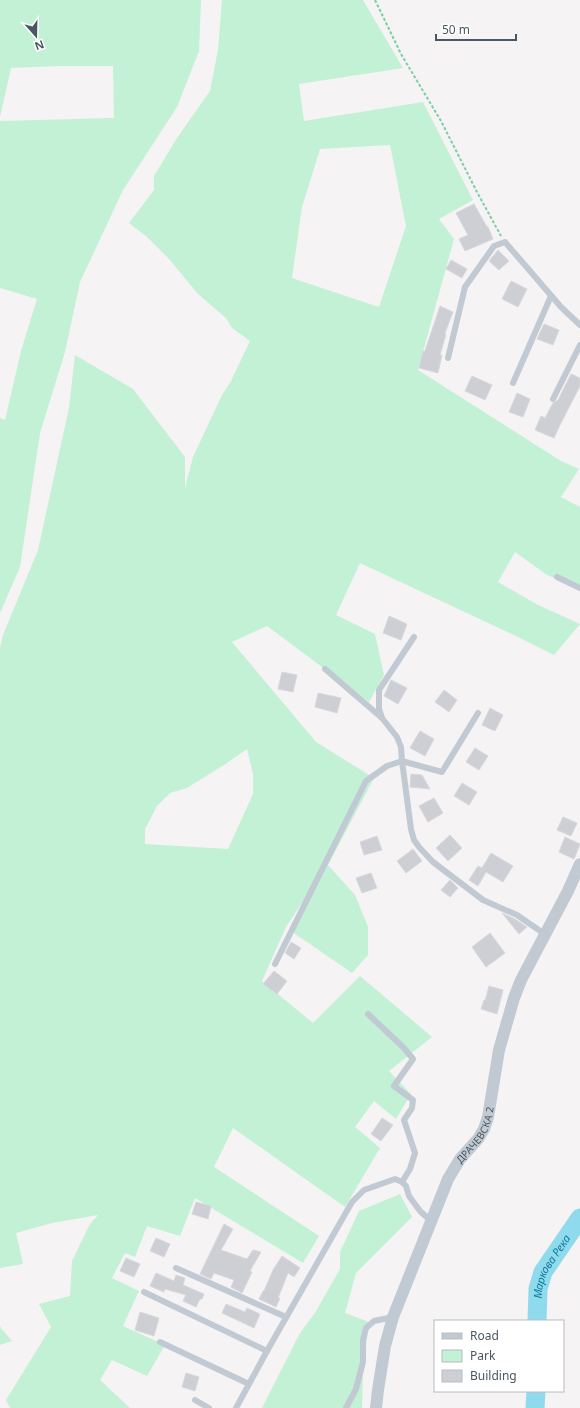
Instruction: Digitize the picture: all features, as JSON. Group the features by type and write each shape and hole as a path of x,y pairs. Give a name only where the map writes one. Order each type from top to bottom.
{"street":[{"name":"ДРАЧЕВСКА 2","path":"376,1408 385,1346 393,1317 448,1179 460,1159 478,1139 484,1129 488,1117 499,1050 514,998 580,864"}],"lane":[{"path":"448,358 464,287 494,246 504,242 551,296 580,325"},
{"path":"513,384 551,296"},
{"path":"553,399 580,345"},
{"path":"557,577 580,588"},
{"path":"382,718 379,709 379,690 414,637"},
{"path":"326,669 382,718 397,736 401,747 411,829 414,840 419,847 433,862 483,900 518,915 546,935"},
{"path":"275,964 366,781 387,766 402,761 442,772 478,713"},
{"path":"368,1014 404,1048 413,1059 394,1086 413,1100 412,1108 404,1120 415,1153 410,1169 402,1182"},
{"path":"236,1408 352,1202 364,1190 395,1179 402,1182 406,1186 410,1196 420,1211 431,1221"},
{"path":"176,1268 286,1317"},
{"path":"144,1292 267,1351"},
{"path":"346,1408 356,1389 363,1362 363,1340 366,1328 374,1321 393,1317"},
{"path":"160,1342 249,1384"},
{"path":"195,1400 209,1408"}],"path":[{"path":"375,0 401,54 441,121 476,192 504,242"}],"green space":[{"path":"0,0 201,0 199,51 177,107 123,190 80,282 65,352 40,433 20,567 0,613 0,418 5,420 21,351 37,299 0,288 0,121 114,118 113,66 11,68 0,117"},
{"path":"222,0 363,0 403,68 299,84 304,121 423,102 473,200 439,219 454,239 418,370 561,461 579,469 561,497 580,507 580,588 547,575 515,552 498,582 538,605 580,624 554,655 360,563 336,615 375,634 384,675 369,702 267,626 232,642 316,742 374,778 328,865 355,895 368,927 368,955 352,973 291,931 319,877 286,927 262,981 313,1023 360,976 432,1037 389,1071 411,1094 396,1119 374,1101 355,1127 380,1148 345,1207 233,1128 214,1167 319,1236 303,1263 195,1198 180,1236 147,1226 135,1257 125,1253 112,1278 139,1291 123,1326 165,1345 147,1376 112,1360 100,1380 130,1408 10,1408 6,1400 51,1327 39,1304 70,1296 72,1261 90,1224 98,1215 52,1223 16,1233 23,1264 0,1268 0,648 3,635 38,550 69,408 75,355 133,389 185,457 185,488 193,457 222,395 230,383 250,341 232,328 226,318 198,294 170,260 146,236 129,223 154,190 154,176 177,138 210,91 218,50","holes":["390,145 406,226 379,307 292,278 302,207 320,149","247,749 253,774 253,794 228,849 145,844 145,829 157,806 170,793 187,788"]},
{"path":"400,1194 412,1217 356,1273 345,1313 369,1322 363,1370 362,1408 262,1408 300,1333 315,1313 340,1269 340,1252 359,1211"},
{"path":"0,1326 1,1328 12,1341 0,1345"}],"building":[{"path":"474,204 488,227 493,239 465,251 459,239 468,235 456,213"},
{"path":"498,250 509,261 499,270 489,261"},
{"path":"451,260 467,269 462,278 446,269"},
{"path":"511,281 527,289 518,307 502,299"},
{"path":"440,306 453,312 445,333 438,373 419,368 423,351 425,351"},
{"path":"544,324 559,330 553,345 537,339"},
{"path":"571,374 580,378 580,386 554,438 535,430 541,416 545,418 553,403 558,400"},
{"path":"472,376 492,385 485,400 465,391"},
{"path":"517,393 530,399 523,417 509,412"},
{"path":"389,616 407,624 401,640 383,633"},
{"path":"282,672 297,675 293,692 278,689"},
{"path":"391,680 407,688 398,704 384,696"},
{"path":"444,690 457,700 449,712 435,702"},
{"path":"318,693 341,698 337,713 315,707"},
{"path":"490,708 503,715 495,731 482,725"},
{"path":"420,731 434,739 425,756 410,748"},
{"path":"475,748 488,756 479,770 466,762"},
{"path":"411,774 422,775 430,789 410,787"},
{"path":"462,783 477,792 469,805 454,796"},
{"path":"434,798 443,813 428,822 419,806"},
{"path":"563,817 577,823 571,836 557,830"},
{"path":"450,835 462,848 448,861 436,848"},
{"path":"377,836 382,850 364,855 360,842"},
{"path":"565,837 580,844 574,859 559,852"},
{"path":"413,849 422,861 406,873 397,861"},
{"path":"491,853 513,866 503,882 486,872 478,886 469,880 478,866 482,868"},
{"path":"371,873 377,888 362,893 356,878"},
{"path":"450,880 458,888 450,897 441,890"},
{"path":"502,913 515,919 527,927 519,934"},
{"path":"490,933 505,953 486,967 472,947"},
{"path":"291,942 301,948 294,959 285,953"},
{"path":"274,971 287,981 277,994 263,984"},
{"path":"489,986 503,990 497,1014 481,1009"},
{"path":"382,1118 393,1125 381,1141 371,1134"},
{"path":"196,1202 211,1206 208,1219 192,1214"},
{"path":"224,1224 233,1229 221,1250 247,1259 253,1250 261,1252 250,1271 252,1272 242,1293 231,1287 234,1280 214,1273 211,1279 200,1274"},
{"path":"156,1238 170,1244 164,1257 150,1251"},
{"path":"282,1256 300,1268 294,1277 288,1273 276,1307 259,1299 273,1270"},
{"path":"126,1258 140,1264 134,1277 120,1271"},
{"path":"156,1273 174,1281 176,1275 185,1278 183,1285 204,1294 202,1299 200,1299 196,1307 183,1301 186,1295 165,1289 164,1292 150,1286"},
{"path":"226,1304 245,1312 247,1308 260,1314 254,1328 222,1313"},
{"path":"140,1312 159,1318 154,1336 135,1330"},
{"path":"186,1373 199,1377 195,1391 182,1387"}],"waterway":[{"name":"Маркова Река","path":"537,1320 538,1289 543,1272 580,1218"},
{"name":"Маркова Река","path":"535,1408 536,1392"}]}
